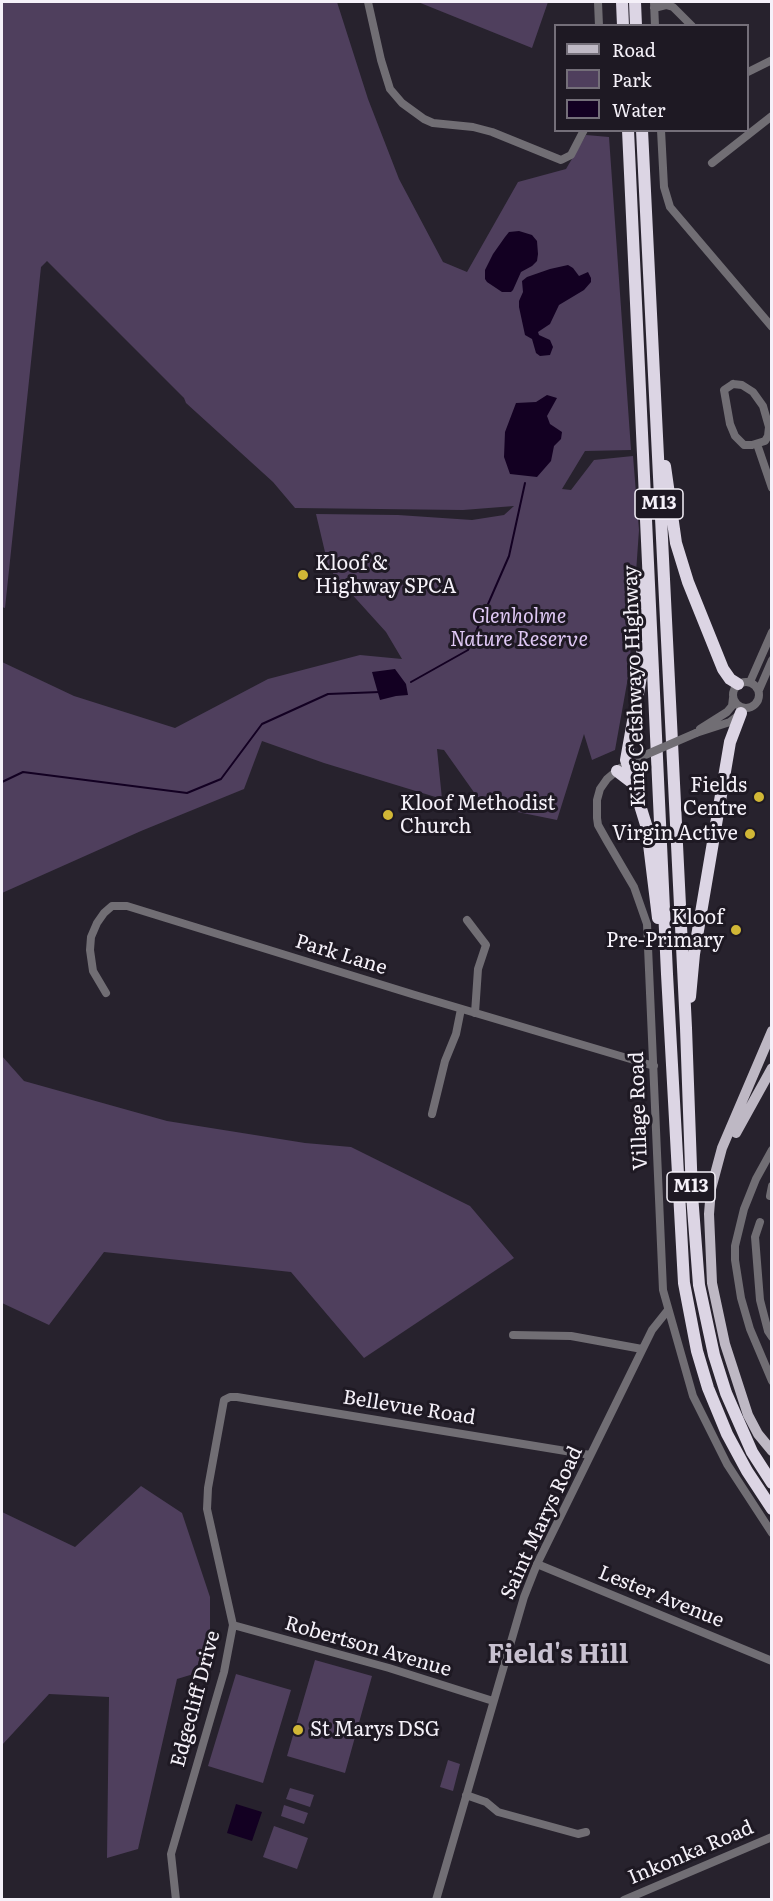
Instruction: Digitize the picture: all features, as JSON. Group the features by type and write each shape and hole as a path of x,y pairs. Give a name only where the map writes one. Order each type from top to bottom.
{"highway":[{"path":"622,2 623,24"},
{"path":"635,2 636,24"},
{"name":"King Cetshwayo Highway","path":"628,132 667,974 684,1283 701,1366 719,1416 747,1471 771,1509"},
{"name":"King Cetshwayo Highway","path":"642,132 686,1028 692,1195 699,1285 714,1355 726,1393 752,1452 771,1483"},
{"path":"654,385 672,522 681,561 727,675 744,683"},
{"path":"647,522 643,570 642,671 637,708 626,754 632,760 635,785 647,828 659,936 667,974"},
{"path":"686,1028 706,874 730,742 743,710"},
{"path":"617,771 635,785"}],"main road":[{"path":"771,1031 763,1055 722,1148 711,1189 709,1214 712,1274 717,1310 740,1396 758,1434 771,1451"},
{"path":"721,1156 771,1068"}],"street":[{"path":"368,2 390,89 402,103 424,119 433,123 473,127 492,132 561,160 572,155 583,132"},
{"path":"598,2 599,24"},
{"path":"656,24 654,5 673,7 690,24"},
{"path":"749,71 770,63"},
{"path":"712,163 771,116"},
{"path":"661,132 664,187 670,207 771,327"},
{"path":"733,384 742,385 753,392 763,406 769,427 768,436 765,441 757,444 744,445 735,436 729,424 724,390 733,384"},
{"path":"757,444 771,488"},
{"path":"771,632 744,683 735,688 733,697 743,710 755,705 759,699 759,690 771,660"},
{"path":"744,683 759,690"},
{"name":"Village Road","path":"696,733 727,712 732,706 733,697"},
{"name":"Village Road","path":"743,710 730,722 696,733 632,760 617,771 600,789 597,800 597,818 607,842 634,887 644,911 648,936 661,1276 668,1310 697,1406 736,1479 771,1533"},
{"name":"Park Lane","path":"106,993 93,971 91,937 104,913 112,906 119,905 654,1066"},
{"path":"466,920 486,945 478,969 475,1013"},
{"path":"432,1114 445,1062 456,1034 461,1009"},
{"path":"771,1150 744,1209 735,1246 735,1260 743,1304 769,1369 771,1381"},
{"path":"770,1196 771,1186"},
{"path":"760,1222 755,1237 760,1300 771,1337"},
{"name":"Saint Marys Road","path":"436,1899 518,1613 537,1564 642,1349 652,1330 668,1310"},
{"path":"513,1335 571,1336 642,1349"},
{"name":"Bellevue Road","path":"224,1400 237,1397 590,1455"},
{"name":"Edgecliff Drive","path":"176,1899 171,1854 224,1672 233,1625 207,1509 208,1488 224,1400"},
{"name":"Lester Avenue","path":"537,1564 771,1661"},
{"name":"Robertson Avenue","path":"233,1625 388,1668 493,1701"},
{"path":"466,1795 486,1802 498,1812 578,1834 586,1832"},
{"name":"Inkonka Road","path":"624,1899 771,1837"}],"green space":[{"name":"Glenholme Nature Reserve","path":"2,2 337,2 368,99 399,179 443,262 467,272 518,182 566,169 586,135 609,137 631,450 585,451 562,489 571,490 594,460 633,456 639,530 629,672 615,750 592,760 584,734 557,820 483,805 444,750 437,749 442,799 324,763 262,741 244,789 141,831 2,893 2,662 74,696 175,728 268,679 360,655 402,659 386,632 329,569 316,514 398,515 472,520 504,515 514,506 463,510 295,508 273,482 186,403 184,398 47,261 41,267 5,608 2,607"},
{"path":"418,2 548,2 532,48"},
{"path":"2,1056 24,1081 167,1121 305,1143 351,1147 470,1206 514,1258 364,1358 291,1272 104,1252 49,1325 2,1303"},
{"path":"141,1486 182,1513 210,1597 210,1669 177,1679 138,1849 107,1858 109,1697 49,1694 2,1745 2,1512 75,1547"},
{"path":"315,1660 372,1676 345,1773 287,1756"},
{"path":"236,1674 291,1690 263,1783 208,1766"},
{"path":"448,1760 460,1764 453,1791 440,1787"},
{"path":"290,1788 314,1795 310,1807 286,1799"},
{"path":"284,1805 308,1813 304,1824 281,1816"},
{"path":"274,1826 308,1838 297,1869 263,1857"}],"water":[{"path":"519,231 532,235 537,241 537,261 521,272 511,292 502,292 487,282 485,270 509,232"},
{"path":"568,265 579,276 588,272 591,282 584,290 559,305 550,324 538,332 539,335 550,340 553,347 550,355 540,356 536,353 532,339 525,335 519,307 523,292 522,281 550,269"},
{"path":"547,395 557,398 547,416 550,424 562,432 561,439 554,446 551,461 537,477 510,474 504,457 505,432 516,403 536,402"},
{"path":"395,669 406,684 408,695 380,700 372,672"},
{"path":"236,1804 262,1812 252,1841 227,1833"}],"waterway":[{"path":"411,682 468,650 509,556 525,483"},
{"path":"2,782 23,772 187,793 221,779 262,724 328,694 380,692"}],"place":[{"name":"Kloof & Highway SPCA","path":"303,575"},
{"name":"Fields Centre","path":"759,797"},
{"name":"Kloof Methodist Church","path":"388,815"},
{"name":"Virgin Active","path":"750,834"},
{"name":"Kloof Pre-Primary","path":"736,930"},
{"name":"St Marys DSG","path":"298,1730"}],"district":[{"name":"Field's Hill","path":"558,1655"}]}
